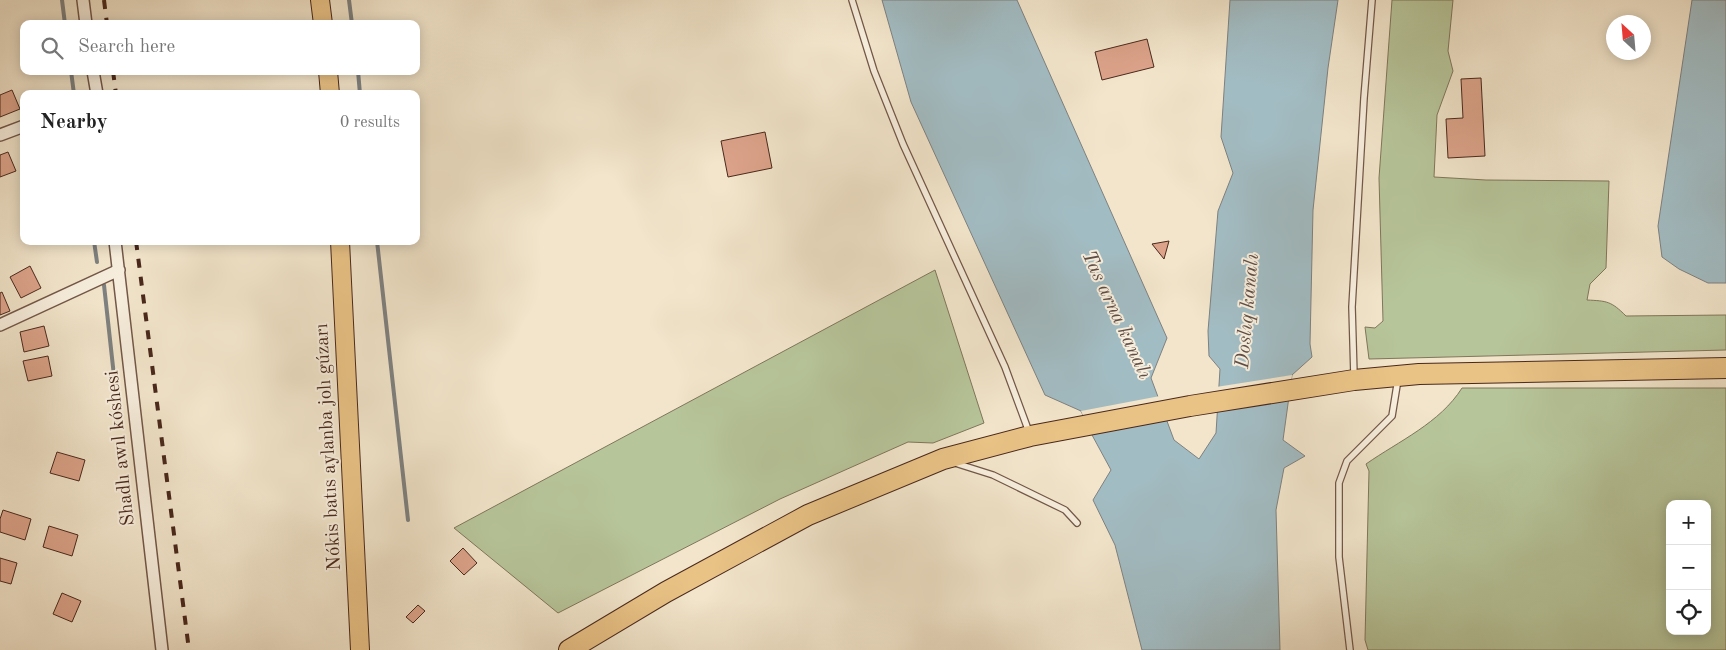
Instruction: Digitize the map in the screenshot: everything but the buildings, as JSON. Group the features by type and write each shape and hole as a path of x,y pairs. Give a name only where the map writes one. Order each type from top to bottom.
{"highway":[{"path":"569,650 666,592 808,515 943,459 1030,436 1179,408 1354,380 1399,376 1483,373 1726,368"}],"main road":[{"path":"320,0 322,20"},
{"path":"328,75 330,90"},
{"name":"Nókis batıs aylanba jolı gúzarı","path":"340,245 360,650"}],"street":[{"path":"83,0 86,20"},
{"path":"94,75 96,90"},
{"path":"0,135 20,128"},
{"name":"Shadlı awıl kóshesi","path":"116,245 162,650"},
{"path":"0,325 119,270"}],"lane":[{"path":"852,0 874,71 903,144 1006,367 1030,436"},
{"path":"1354,380 1352,307 1364,98 1372,0"},
{"path":"1350,650 1338,558 1340,483 1347,460 1392,416 1399,376"},
{"path":"943,459 993,475 1065,510 1077,523"}],"green space":[{"path":"1392,0 1453,0 1448,51 1453,71 1437,115 1434,177 1486,180 1609,181 1606,268 1590,284 1587,300 1608,303 1626,316 1726,315 1726,350 1369,359 1365,327 1375,328 1383,321 1379,178"},
{"path":"935,270 984,423 933,443 908,442 780,499 558,613 454,528"},
{"path":"1462,388 1726,388 1726,650 1368,650 1365,640 1369,471 1366,464 1418,431 1442,411"}],"water":[{"path":"882,0 1017,0 1167,338 1151,378 1174,440 1199,459 1216,433 1220,369 1209,356 1208,331 1218,211 1233,173 1221,137 1230,0 1338,0 1328,68 1313,210 1310,344 1312,357 1292,375 1283,440 1305,456 1284,468 1276,510 1280,650 1142,650 1115,545 1093,500 1111,470 1081,411 1045,395 911,102"},
{"path":"1692,0 1726,0 1726,283 1708,283 1679,269 1662,257 1658,226"}],"pier":[{"path":"1292,375 1289,401 1215,412 1216,387"},
{"path":"1160,396 1169,419 1092,435 1081,411"}],"waterway":[{"path":"62,0 64,20"},
{"path":"349,0 352,20"},
{"path":"72,75 73,90"},
{"path":"358,75 360,90"},
{"path":"95,245 97,262"},
{"path":"377,245 408,520"},
{"path":"104,285 114,376"}],"railway":[{"path":"104,0 106,20"},
{"path":"114,75 115,90"},
{"path":"137,245 189,650"}],"water label":[{"name":"Doslıq kanalı","path":"1248,311"},
{"name":"Tas arna kanalı","path":"1116,315"}]}
